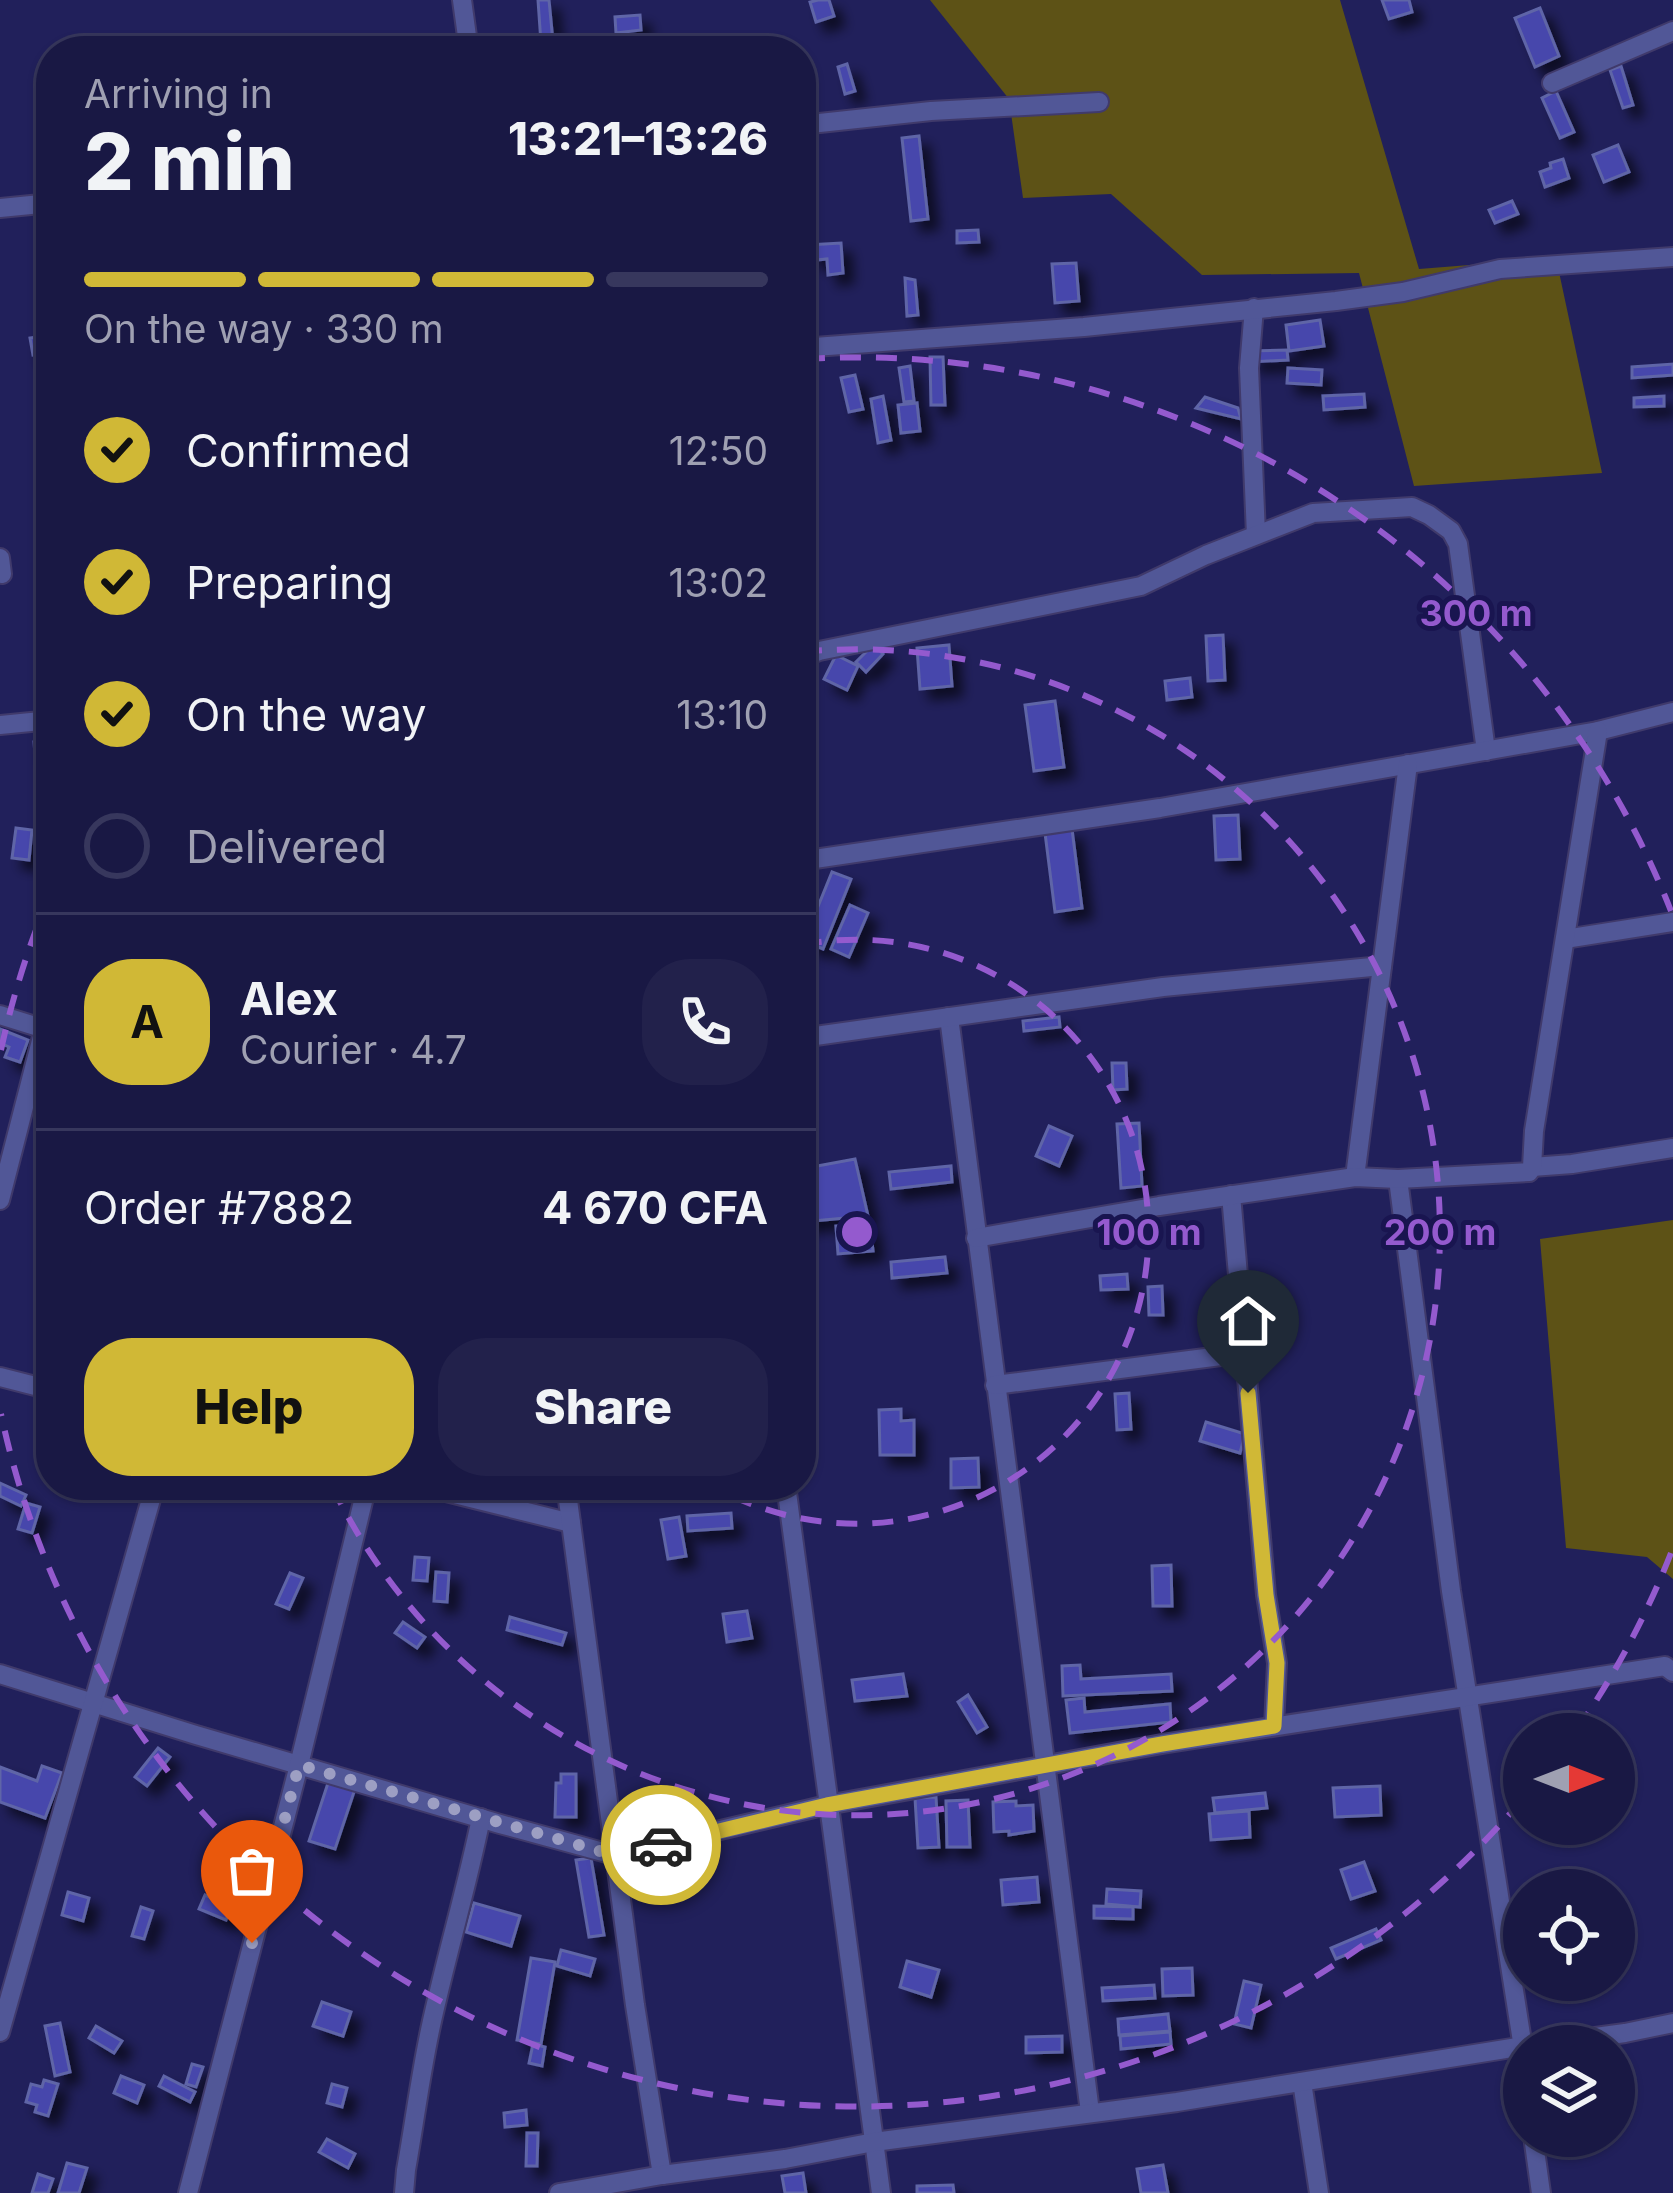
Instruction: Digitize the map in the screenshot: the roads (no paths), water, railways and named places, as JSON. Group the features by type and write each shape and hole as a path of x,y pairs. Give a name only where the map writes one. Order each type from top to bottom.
{"street":[{"path":"462,0 467,36"},
{"path":"1552,83 1673,31"},
{"path":"816,124 1099,102"},
{"path":"0,208 36,204"},
{"path":"816,347 1084,327 1403,292 1500,269 1673,257"},
{"path":"1254,308 1249,368 1256,535"},
{"path":"816,652 1141,586 1313,513 1412,507 1430,514 1451,531 1458,544 1486,751"},
{"path":"816,860 1160,808 1598,731 1673,712"},
{"path":"0,725 36,721"},
{"path":"1532,1168 1598,731"},
{"path":"1355,1177 1408,764"},
{"path":"1564,939 1673,922"},
{"path":"816,1036 1163,987 1382,966"},
{"path":"0,1016 36,1026"},
{"path":"949,1017 1090,2112"},
{"path":"0,1200 36,1072"},
{"path":"976,1238 1355,1177 1526,1173 1532,1168 1673,1148"},
{"path":"1398,1179 1467,1697 1522,2025"},
{"path":"1231,1195 1266,1595 1277,1663 1274,1726"},
{"path":"995,1385 1244,1353"},
{"path":"0,1377 36,1386"},
{"path":"0,2032 150,1500"},
{"path":"188,2193 363,1500"},
{"path":"479,1500 572,1523"},
{"path":"568,1500 662,2175"},
{"path":"787,1500 880,2193"},
{"path":"0,1674 614,1855 827,1805 1043,1765 1665,1666 1673,1672"},
{"path":"404,2193 430,2029 481,1819"},
{"path":"1635,2031 1673,2024"},
{"path":"559,2193 874,2141 1177,2102 1503,2050"},
{"path":"1302,2082 1319,2193"},
{"path":"1536,2157 1541,2193"}]}
